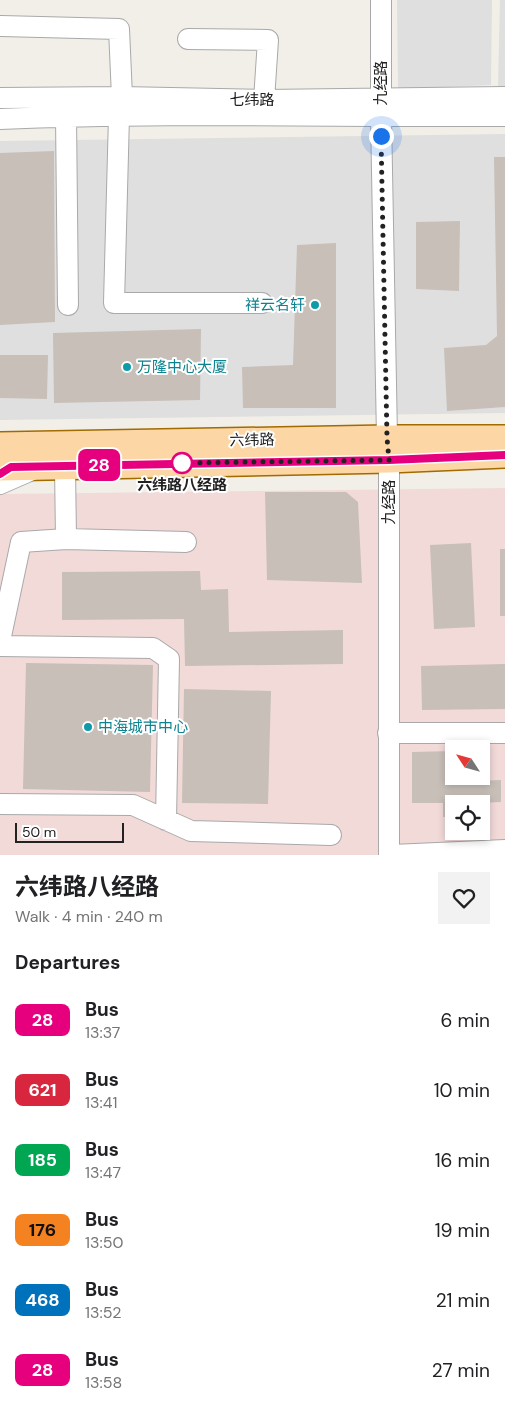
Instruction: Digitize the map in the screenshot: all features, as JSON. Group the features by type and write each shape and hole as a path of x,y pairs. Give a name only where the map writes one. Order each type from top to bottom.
{"main road":[{"name":"六纬路","path":"3,473 53,466 388,449 505,438"},
{"name":"六纬路","path":"0,445 388,449 505,455"}],"street":[{"name":"九经路","path":"381,0 381,108 388,449 390,855"},
{"path":"1,26 119,29 121,107 114,303 262,303"},
{"path":"188,39 268,40 264,100"},
{"name":"七纬路","path":"0,98 121,107 381,108 505,97"},
{"name":"七纬路","path":"0,119 66,116 121,107 264,100 505,116"},
{"path":"66,116 68,305"},
{"path":"53,466 66,539"},
{"path":"0,641 21,542 66,539 186,542"},
{"path":"0,646 153,648 169,658 166,820"},
{"path":"388,734 505,733"},
{"path":"0,804 133,805 191,831 331,835"},
{"path":"390,855 505,850"}],"shaded area":[{"path":"397,0 492,0 491,85 398,89"},
{"path":"500,0 505,0 505,87 498,87"},
{"path":"505,134 505,413 0,420 0,141"},
{"path":"505,488 505,855 0,855 0,494"}],"building":[{"path":"54,151 55,322 0,325 0,153"},
{"path":"494,157 505,157 505,407 447,411 444,348 486,345 497,336"},
{"path":"460,221 459,291 416,289 416,222"},
{"name":"祥云名轩","path":"336,243 336,408 243,408 242,367 293,365 297,245"},
{"name":"万隆中心大厦","path":"201,329 200,400 54,403 53,333"},
{"path":"0,355 48,355 47,399 0,398"},
{"path":"265,492 346,492 358,502 362,583 267,580"},
{"path":"471,543 475,627 434,629 430,545"},
{"path":"500,549 505,549 505,616 500,616"},
{"path":"200,571 201,590 228,589 229,632 343,630 343,664 185,666 184,619 62,620 62,572"},
{"name":"中海城市中心","path":"26,663 153,665 150,792 23,789"},
{"path":"505,664 505,709 422,710 421,666"},
{"path":"184,689 271,691 268,804 182,803"},
{"path":"445,751 445,785 490,785 490,780 501,780 501,802 490,802 490,795 445,795 445,817 443,817 443,803 412,803 412,752"}],"bus line":[{"name":"28","path":"0,474 11,467 389,460 505,455"}],"place":[{"name":"祥云名轩","path":"315,305"},
{"name":"万隆中心大厦","path":"127,367"},
{"name":"六纬路八经路","path":"182,463"},
{"name":"中海城市中心","path":"88,727"}],"route":[{"path":"182,463 389,460 381,136"}]}
